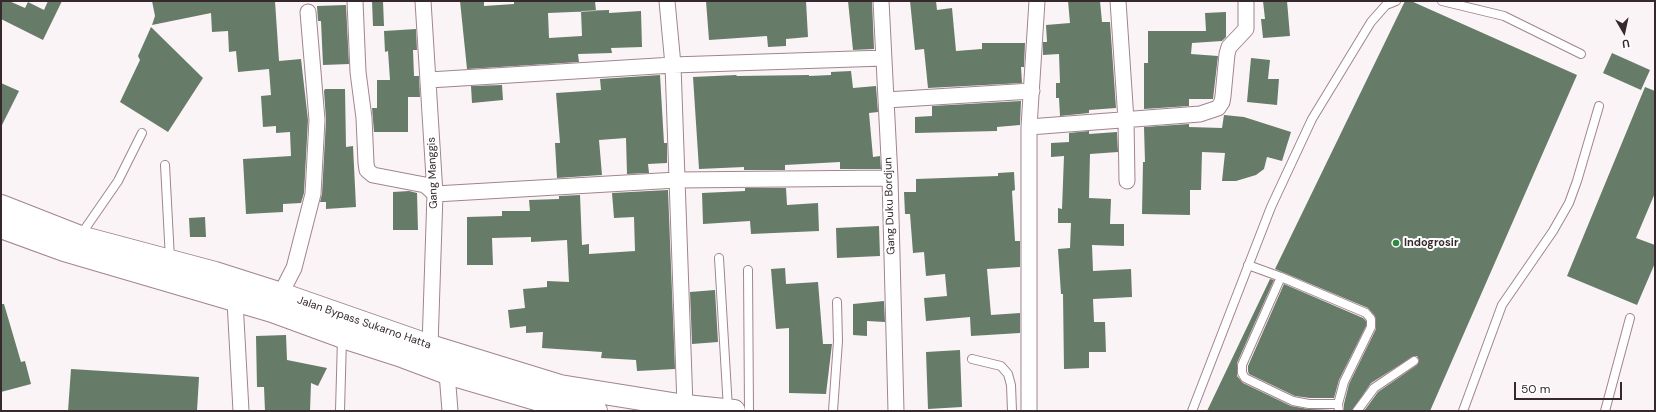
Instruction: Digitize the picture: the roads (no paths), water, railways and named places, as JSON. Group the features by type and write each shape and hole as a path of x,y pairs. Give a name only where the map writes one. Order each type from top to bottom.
{"highway":[{"name":"Jalan Bypass Sukarno Hatta","path":"1,206 80,237 215,273 277,302 312,315 430,346 560,386 685,406 737,411"},
{"name":"Jalan Bypass Sukarno Hatta","path":"1,227 64,250 235,301 277,302"},
{"name":"Jalan Bypass Sukarno Hatta","path":"312,315 342,337 399,355 447,373 553,404 596,411"}],"street":[{"path":"355,1 358,72 364,118 367,170 373,175 425,185 435,194 677,180 890,178"},
{"name":"Gang Manggis","path":"423,1 435,194 430,346"},
{"path":"667,1 673,65 685,406"},
{"name":"Gang Duku Bordjun","path":"881,1 890,178 896,411"},
{"path":"1029,411 1029,127 1037,1"},
{"path":"1118,1 1126,120 1127,181"},
{"path":"1029,127 1200,114 1218,108 1222,102 1223,96 1228,47 1246,29 1246,1"},
{"path":"277,302 294,268 313,194 317,120 308,12"},
{"path":"429,80 673,65 884,58"},
{"path":"886,100 1032,91"},
{"path":"235,301 241,411"},
{"path":"447,373 450,411"}],"lane":[{"path":"1192,411 1271,207 1312,119 1371,22 1386,6 1396,1"},
{"path":"1442,1 1504,16 1581,54"},
{"path":"1463,411 1502,305 1553,231 1569,203 1599,106"},
{"path":"80,237 118,182 142,133"},
{"path":"165,165 170,262"},
{"path":"719,258 737,411"},
{"path":"1248,265 1281,277 1366,314 1371,319 1371,327 1344,382 1339,407 1293,401 1245,378 1242,373 1242,365 1281,277"},
{"path":"737,411 748,270"},
{"path":"833,411 837,348 837,302"},
{"path":"1605,411 1630,318"},
{"path":"340,411 342,337"},
{"path":"972,359 1000,366 1008,374 1012,385 1012,411"},
{"path":"1357,411 1374,388 1414,361"}],"place":[{"name":"Indogrosir","path":"1396,243"}]}
